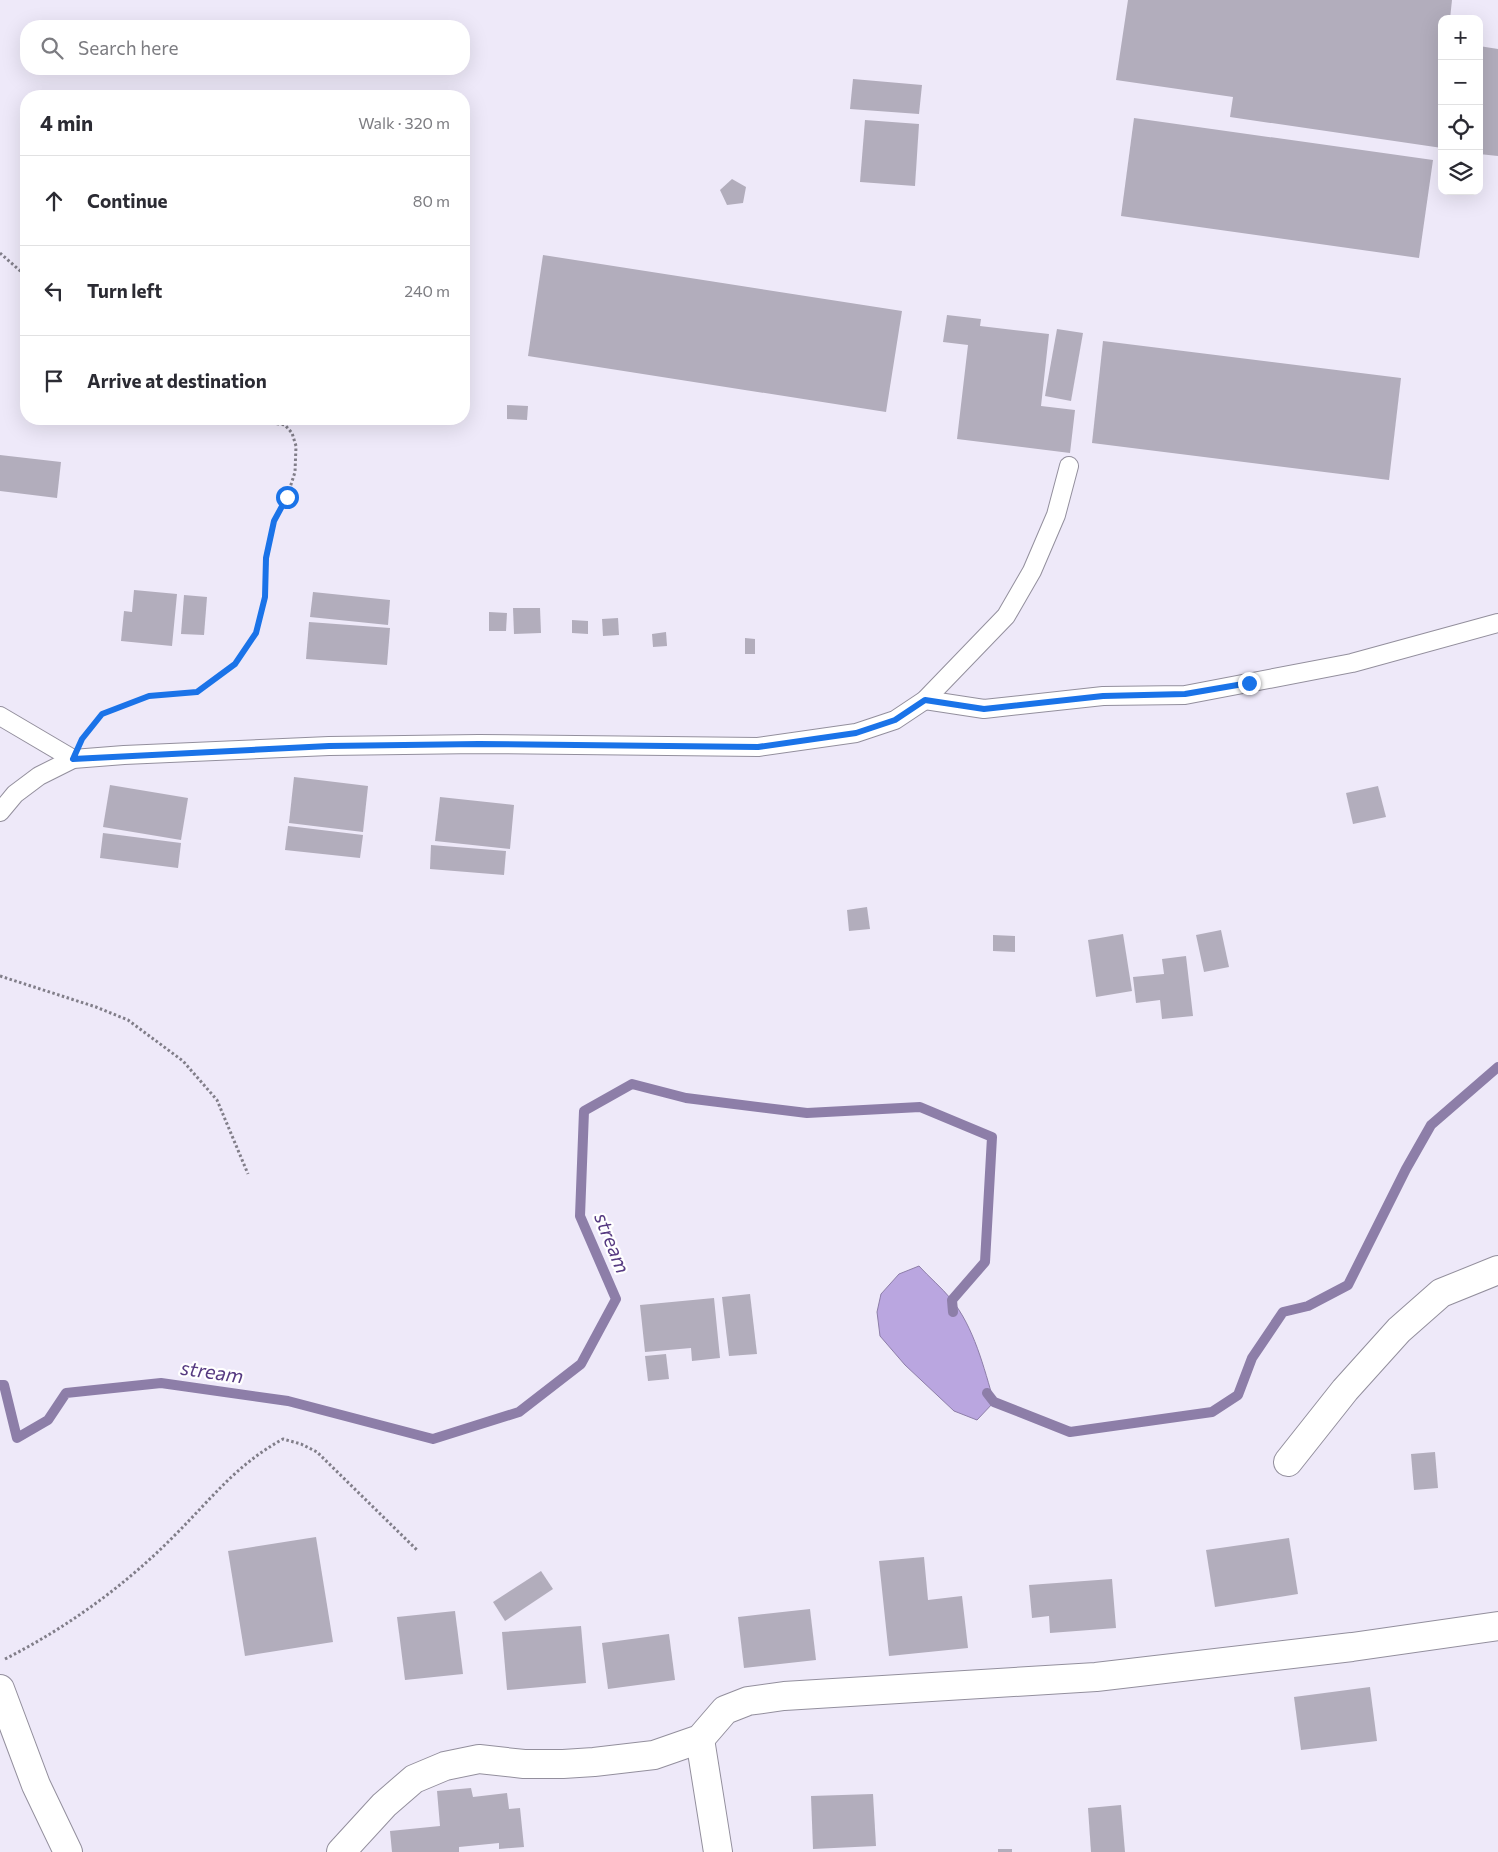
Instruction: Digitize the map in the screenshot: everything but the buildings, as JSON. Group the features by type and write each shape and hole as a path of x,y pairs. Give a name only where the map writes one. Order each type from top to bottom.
{"street":[{"path":"1288,1462 1345,1390 1399,1330 1441,1293 1498,1270"},
{"path":"341,1852 384,1805 414,1779 445,1766 479,1759 524,1764 594,1762 654,1755 700,1739 725,1710 748,1701 784,1696 1096,1677 1352,1647 1498,1626"},
{"path":"0,1689 36,1784 68,1852"},
{"path":"700,1739 718,1852"}],"lane":[{"path":"0,812 15,794 39,776 73,759 133,754 329,746 479,744 758,747 856,733 895,720 925,700 1006,616 1032,571 1056,515 1069,466"},
{"path":"925,700 984,709 1103,696 1185,694 1352,663 1498,623"},
{"path":"0,716 73,759"}],"path":[{"path":"0,253 20,271"},
{"path":"73,759 82,739 102,714 149,696 197,692 235,664 256,633 265,597 266,558 274,521 287,497 295,472 296,446 292,433 285,425"},
{"path":"0,976 96,1007 128,1020 183,1061 217,1100 248,1174"},
{"path":"0,1662 46,1638 85,1612 175,1535 237,1469 283,1439 301,1444 318,1452 418,1551"}],"shaded area":[{"path":"919,1266 959,1310 977,1348 994,1402 977,1420 954,1411 905,1365 880,1336 877,1312 881,1294 899,1274"}],"waterway":[{"path":"987,1393 994,1402 1070,1432 1212,1412 1238,1395 1252,1358 1283,1312 1308,1306 1348,1285 1406,1169 1431,1125 1498,1067"},
{"name":"stream","path":"0,1385 4,1385 17,1438 48,1420 66,1393 161,1383 288,1401 433,1439 519,1412 581,1364 616,1299 580,1216 584,1111 632,1084 686,1098 807,1113 920,1107 992,1137 985,1262 952,1300 953,1312"}],"route":[{"path":"287,497 274,521 266,558 265,597 256,633 235,664 197,692 149,696 102,714 82,739 73,759 238,749 329,746 479,744 758,747 856,733 895,720 925,700 984,709 1103,696 1185,694 1249,683"}]}
